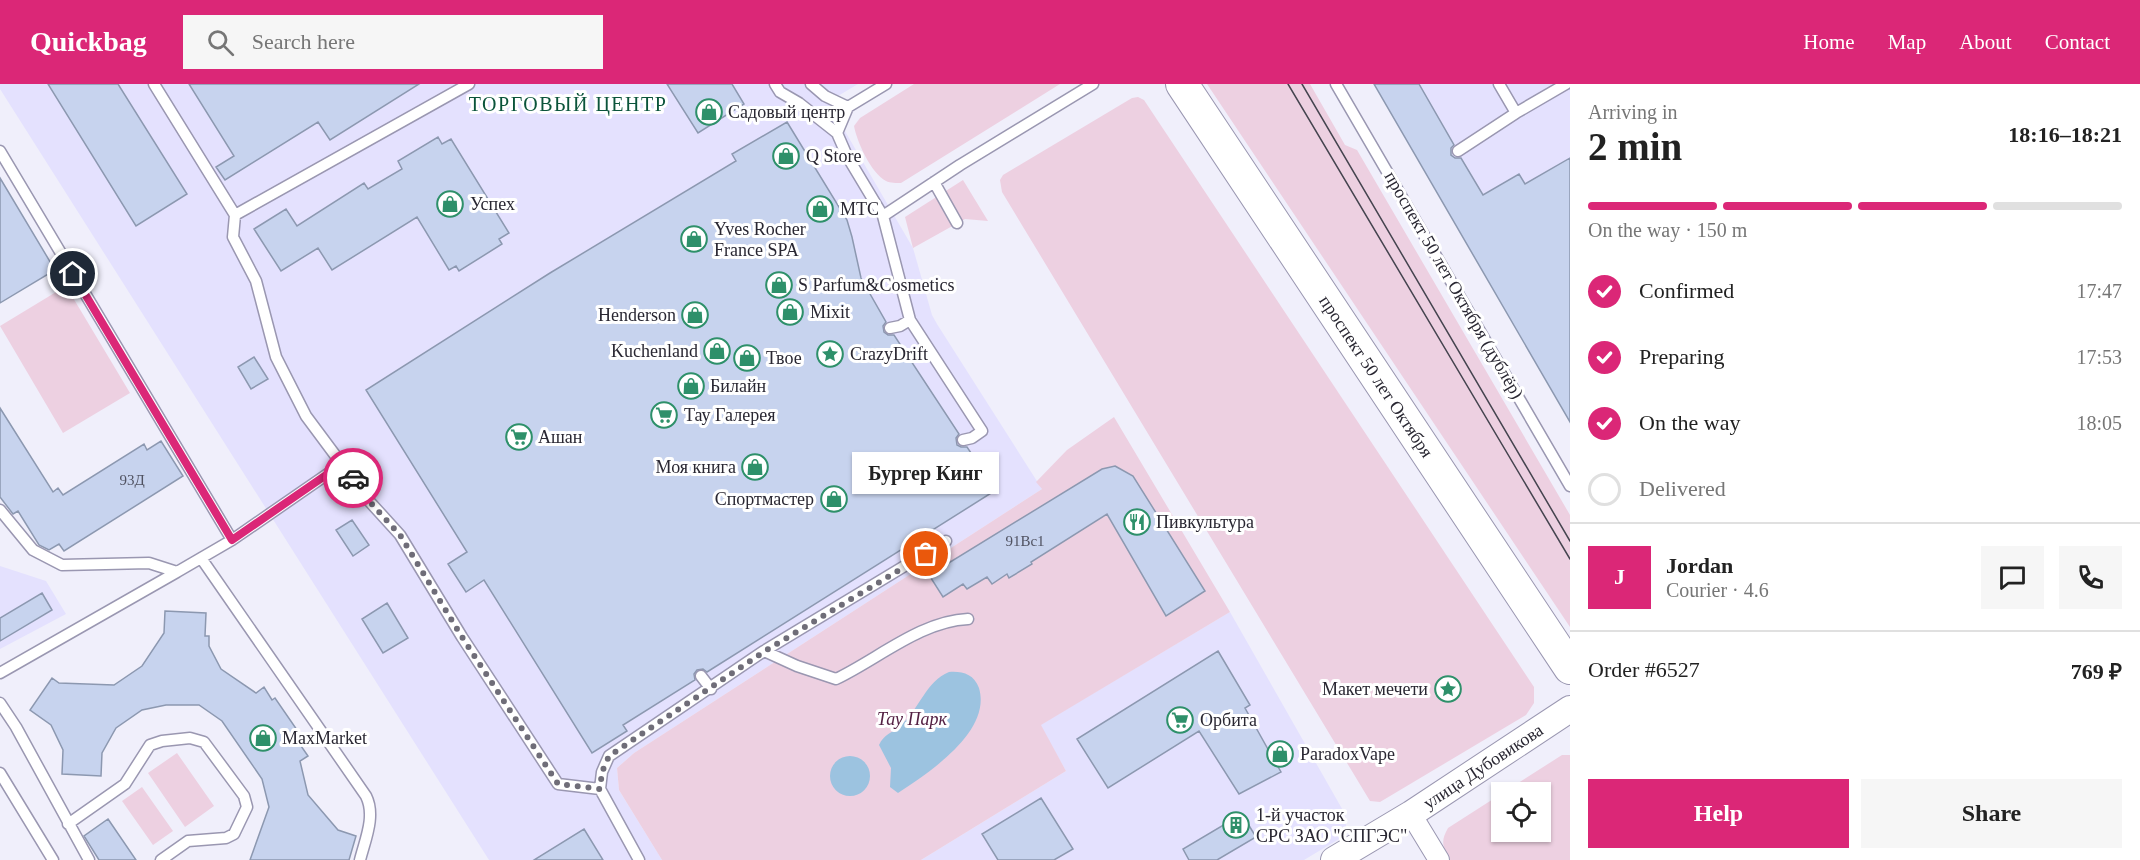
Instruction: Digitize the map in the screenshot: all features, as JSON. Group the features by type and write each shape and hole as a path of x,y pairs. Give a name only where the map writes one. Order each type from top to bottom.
{"main road":[{"name":"проспект 50 лет Октября","path":"1182,84 1570,668"}],"street":[{"name":"улица Дубовикова","path":"1334,860 1411,814 1570,710"},
{"path":"1411,814 1439,860"}],"lane":[{"path":"154,84 235,215 233,237 256,281 276,357 306,416 370,502 400,535 462,637 558,784 600,789"},
{"path":"235,215 469,84"},
{"path":"812,84 825,96 848,106"},
{"path":"837,134 848,106 886,84"},
{"path":"883,216 1093,84"},
{"name":"проспект 50 лет Октября (дублёр)","path":"1336,84 1570,486"},
{"path":"1499,84 1516,113"},
{"path":"1458,151 1566,84"},
{"path":"778,88 837,134 847,156 883,216 910,320 982,431 972,438 963,440"},
{"path":"0,151 232,540"},
{"path":"934,182 957,223"},
{"path":"890,328 900,326 910,320"},
{"path":"0,673 232,540 342,464"},
{"path":"0,510 33,550 62,565 149,563 177,572"},
{"path":"639,860 600,789 602,772 609,756 765,651 946,541"},
{"path":"201,558 366,796 370,804 370,822 360,860"},
{"path":"765,651 797,666 836,679 918,633 951,620 968,619"},
{"path":"701,676 711,689"},
{"path":"0,703 16,727 89,860"},
{"path":"68,824 125,784 150,745 162,741 198,739 208,745 244,796 247,807 237,831 230,837 189,841 161,860"},
{"path":"0,773 53,860"}],"shaded area":[{"path":"0,84 858,84 828,102 913,248 932,315 1042,489 634,753 617,768 619,790 662,860 489,860 0,89"},
{"path":"1419,84 1570,84 1570,422 1417,157 1450,138"},
{"path":"0,566 46,581 66,614 0,649"},
{"path":"1230,612 1345,814 1344,836 1304,860 921,860 1066,771 1040,725"}],"green space":[{"path":"914,84 1060,84 901,183 889,182 880,177 870,164 861,148 854,126 860,118"},
{"path":"1207,84 1310,84 1345,145 1357,150 1570,515 1570,627"},
{"path":"1138,97 1144,100 1534,687 1534,703 1526,715 1380,802 1370,801 1002,192 1000,180 1003,175 1132,98"},
{"path":"963,180 988,221 965,219 913,248 905,217"},
{"path":"66,286 130,393 63,433 0,326"},
{"name":"Тау Парк","path":"1114,417 1230,612 1041,725 1066,771 921,860 662,860 619,790 617,768 634,753 1042,489 1036,482 1067,450"},
{"path":"177,753 214,806 185,827 148,773"},
{"path":"1562,755 1570,755 1570,860 1450,860 1443,844 1448,828 1491,800 1491,842 1551,842 1551,782 1520,782"},
{"path":"142,787 173,831 153,845 122,801"}],"water":[{"path":"949,672 967,674 977,683 980,704 976,720 955,750 898,793 890,787 891,768 879,745 886,736 907,719 934,682"},
{"path":"850,756 864,762 870,776 864,790 850,796 836,790 830,776 836,762"}],"building":[{"path":"48,84 118,84 187,194 136,226"},
{"path":"189,84 419,84 330,140 318,122 225,180 216,167 234,156"},
{"name":"Садовый центр","path":"667,84 732,84 744,104 698,133"},
{"path":"1374,84 1419,84 1454,145 1451,148 1451,155 1461,158 1483,195 1519,174 1525,184 1570,158 1570,422"},
{"name":"Тау Галерея","path":"787,122 847,220 861,278 886,322 883,326 884,332 894,335 959,434 956,438 957,445 967,447 996,490 707,672 703,669 697,670 694,674 695,680 623,725 627,731 592,753 484,580 466,592 448,564 467,552 366,390 550,273 736,161 732,154"},
{"path":"438,137 442,144 451,139 509,233 499,239 502,244 459,271 456,266 449,270 417,217 332,270 318,248 281,271 254,229 286,209 297,226 364,183 368,189 402,169 398,161"},
{"path":"0,178 55,270 0,303"},
{"path":"254,357 268,379 251,389 238,367"},
{"path":"0,408 53,492 58,488 63,495 144,444 147,450 161,441 183,476 64,551 59,544 49,550 39,545 18,511 13,514 0,497"},
{"path":"1115,466 1133,476 1205,591 1166,616 1107,514 1009,578 1007,574 992,584 987,577 967,589 963,584 943,597 929,575 1102,469"},
{"path":"352,520 369,545 353,556 336,530"},
{"path":"42,593 52,610 0,641 0,618"},
{"path":"387,603 408,638 383,653 362,619"},
{"path":"165,611 206,613 205,636 209,636 209,646 221,669 256,693 264,687 272,700 275,698 306,743 301,746 308,756 300,761 308,795 338,830 356,836 349,860 250,860 269,807 262,779 222,721 199,705 166,705 142,710 116,728 102,753 101,776 62,774 63,750 51,725 30,710 52,678 59,683 114,685 142,666 164,633"},
{"name":"Орбита","path":"1218,651 1250,705 1245,708 1269,751 1280,745 1287,760 1277,765 1281,772 1239,794 1199,731 1108,788 1077,739"},
{"path":"1041,798 1073,849 1054,860 998,860 982,834"},
{"name":"1-й участок СРС ЗАО \"СПГЭС\"","path":"1242,814 1256,837 1217,860 1189,860 1183,849"},
{"path":"108,819 136,860 99,860 84,836"},
{"path":"584,829 603,860 534,860"}],"tram line":[{"path":"1288,84 1570,559"},
{"path":"1302,84 1570,541"}],"way so far":[{"path":"353,478 370,502 400,535 462,637 558,784 600,789 602,772 609,756 765,651 926,554"}],"place":[{"name":"Садовый центр","path":"709,112"},
{"name":"Q Store","path":"786,156"},
{"name":"Успех","path":"450,204"},
{"name":"МТС","path":"820,209"},
{"name":"Yves Rocher France SPA","path":"694,239"},
{"name":"S Parfum&Cosmetics","path":"779,285"},
{"name":"Mixit","path":"790,312"},
{"name":"Henderson","path":"695,315"},
{"name":"Kuchenland","path":"717,351"},
{"name":"CrazyDrift","path":"830,354"},
{"name":"Твое","path":"747,358"},
{"name":"Билайн","path":"691,386"},
{"name":"Тау Галерея","path":"664,415"},
{"name":"Ашан","path":"519,437"},
{"name":"Моя книга","path":"755,467"},
{"name":"Спортмастер","path":"834,499"},
{"name":"Пивкультура","path":"1137,522"},
{"name":"Бургер Кинг","path":"926,554"},
{"name":"Макет мечети","path":"1448,689"},
{"name":"Орбита","path":"1180,720"},
{"name":"MaxMarket","path":"263,738"},
{"name":"ParadoxVape","path":"1280,754"},
{"name":"1-й участок СРС ЗАО \"СПГЭС\"","path":"1236,825"}],"district":[{"name":"ТОРГОВЫЙ ЦЕНТР","path":"568,104"}],"route":[{"path":"73,274 232,540 342,464 353,478"}]}
